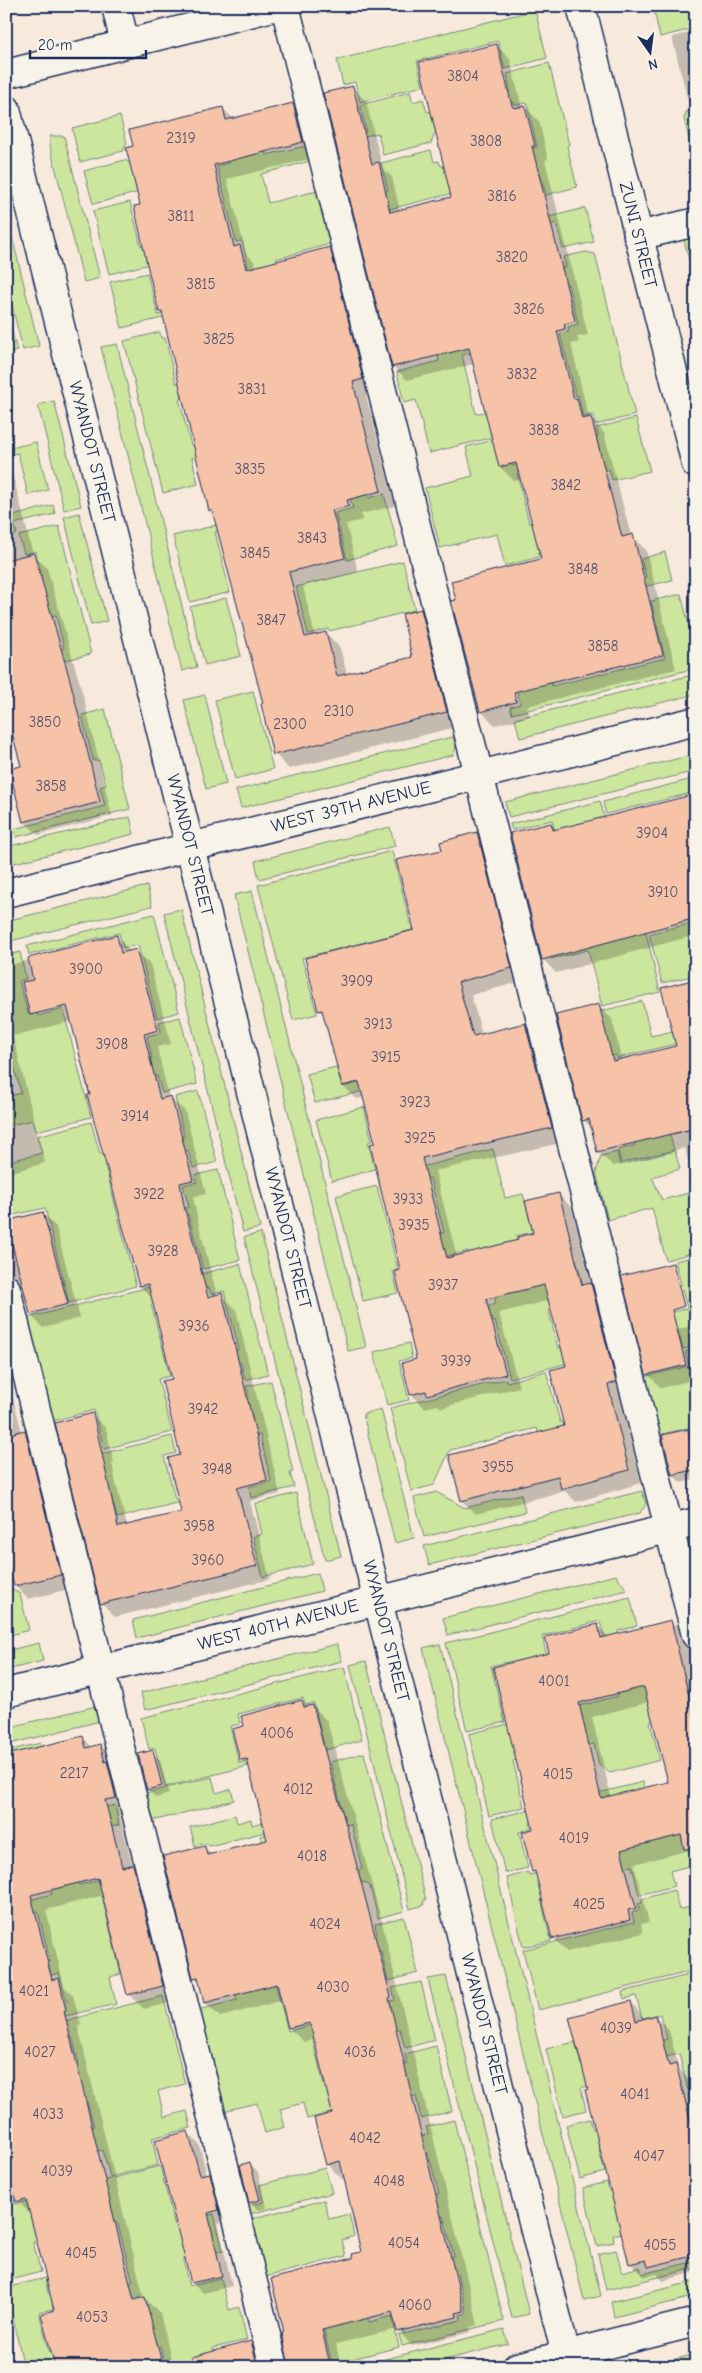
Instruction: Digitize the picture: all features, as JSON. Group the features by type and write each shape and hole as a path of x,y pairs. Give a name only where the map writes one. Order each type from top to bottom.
{"street":[{"path":"116,6 125,44"},
{"path":"6,74 277,6"},
{"path":"285,6 696,1635"},
{"name":"ZUNI STREET","path":"581,6 638,236 691,423 696,464"},
{"name":"WYANDOT STREET","path":"6,109 568,2361"},
{"path":"638,236 696,222"},
{"name":"WEST 39TH AVENUE","path":"6,893 696,721"},
{"path":"6,1289 274,2367"},
{"name":"WEST 40TH AVENUE","path":"6,1693 696,1522"},
{"path":"517,2367 568,2361 696,2322"}],"green space":[{"path":"653,6 696,6 696,28 660,37"},
{"path":"535,10 547,58 505,69 498,41 417,61 423,86 360,102 355,82 343,85 337,60"},
{"path":"549,63 577,187 546,195 538,165 470,182 526,150 537,147 527,103 515,105 514,102 443,120 440,108 510,91 507,74"},
{"path":"410,92 413,102 423,99 427,112 437,110 440,122 431,143 383,155 378,133 337,143 336,138 366,131 360,105"},
{"path":"696,109 696,149 692,150 684,119 686,112"},
{"path":"120,116 127,143 123,151 80,162 72,128"},
{"path":"259,124 266,155 306,146 310,161 261,174 268,203 317,191 330,244 276,259 283,286 254,293 242,241 236,242 217,166 229,163 228,158"},
{"path":"50,136 64,136 100,278 84,282 50,146"},
{"path":"431,150 434,162 439,161 440,165 455,173 454,193 357,217 352,199 388,190 381,163"},
{"path":"125,160 133,165 214,173 93,204 84,171"},
{"path":"130,202 141,246 152,243 231,244 109,274 93,211"},
{"path":"585,208 594,242 563,249 556,223 472,245 470,237"},
{"path":"6,212 39,346 23,350 6,281"},
{"path":"693,232 696,243 696,288 683,236"},
{"path":"586,252 595,254 635,415 595,425 593,415 583,417 560,334 569,332 568,327 578,324 568,284 559,286 557,269 566,267 563,257"},
{"path":"147,273 158,315 169,312 170,316 122,328 110,282"},
{"path":"426,307 494,347 462,355 476,414 570,391 494,437 429,453 416,400 404,403 397,372 439,361"},
{"path":"6,310 17,351 6,354"},
{"path":"160,332 161,338 165,338 176,383 186,381 190,395 179,399 191,445 277,436 192,458 198,484 163,493 124,341"},
{"path":"117,344 197,667 182,671 101,347"},
{"path":"54,401 81,506 64,510 38,405"},
{"path":"636,418 650,471 612,480 609,469 597,472 588,439 598,436 596,428"},
{"path":"494,440 506,444 512,466 587,447 589,454 517,473 529,523 538,521 545,550 538,552 539,557 505,566 497,534 440,548 425,488 473,476 466,447"},
{"path":"36,442 48,490 28,495 18,453 6,455 6,449"},
{"path":"367,490 369,498 384,494 398,546 347,560 335,513 353,508 349,495"},
{"path":"53,505 55,514 14,524 17,534 6,537 6,518"},
{"path":"272,511 274,517 215,532 230,592 190,602 173,536"},
{"path":"79,513 107,621 91,625 64,517"},
{"path":"59,526 91,654 54,663 51,651 64,648 56,615 42,618 32,582 42,579 36,551 24,554 19,536"},
{"path":"665,552 672,580 560,608 621,583 646,577 641,559"},
{"path":"403,561 415,610 329,631 328,629 308,634 296,587"},
{"path":"681,594 696,652 696,668 512,714 510,707 520,704 510,663 544,654 552,686 665,658 651,601"},
{"path":"226,598 241,656 205,665 190,607"},
{"path":"696,674 696,694 520,738 515,719"},
{"path":"253,691 273,769 235,779 215,700"},
{"path":"205,695 226,784 206,789 184,700"},
{"path":"105,709 130,809 16,837 14,829 105,806 100,787 106,785 99,760 93,761 82,715"},
{"path":"453,737 456,747 453,755 241,808 236,790"},
{"path":"696,754 696,771 509,817 505,802"},
{"path":"696,778 696,792 606,814 603,802"},
{"path":"600,801 618,870 572,902 528,913 521,887 566,874 552,820 512,830 510,824"},
{"path":"130,817 134,834 6,865 6,847"},
{"path":"390,827 395,846 259,879 255,861"},
{"path":"392,851 412,930 302,958 317,1014 293,1020 258,885"},
{"path":"147,886 152,906 6,942 6,921"},
{"path":"252,891 366,1347 348,1351 234,895"},
{"path":"181,909 260,1228 243,1232 164,913"},
{"path":"154,914 179,1012 157,1018 138,945 123,948 119,933 29,955 27,946"},
{"path":"696,922 696,975 662,983 649,934"},
{"path":"645,929 660,992 602,1006 588,950 551,959 549,949"},
{"path":"20,952 26,979 19,981 28,1014 37,1012 38,1016 63,1009 91,1117 36,1131 33,1120 6,1126 6,1097 21,1093 13,1063 6,1064 6,956"},
{"path":"642,1001 651,1036 694,1026 696,1039 617,1058 616,1055 605,1057 594,1013"},
{"path":"180,1017 197,1084 162,1093 157,1076 89,1093 85,1075 152,1058 147,1036 161,1033 159,1022"},
{"path":"336,1067 342,1087 374,1079 376,1088 315,1103 307,1074"},
{"path":"198,1091 217,1162 193,1168 188,1150 175,1153 168,1140 184,1136 175,1097"},
{"path":"364,1107 372,1141 368,1142 375,1169 332,1181 316,1120"},
{"path":"626,1110 696,1128 670,1135 674,1150 621,1163 618,1150 635,1145"},
{"path":"91,1122 100,1154 108,1153 110,1163 105,1165 136,1286 69,1303 45,1208 9,1216 6,1204 6,1162 42,1153 37,1136"},
{"path":"493,1149 505,1198 523,1194 533,1232 516,1236 524,1270 470,1257 468,1251 400,1268 395,1246 444,1233 430,1178 381,1190 378,1178"},
{"path":"675,1151 680,1169 652,1177 662,1200 696,1191 696,1252 666,1260 652,1208 608,1220 596,1172 601,1156 617,1152 620,1165"},
{"path":"218,1170 240,1260 203,1269 188,1214 124,1230 122,1224 189,1207 183,1185 197,1182 195,1175"},
{"path":"377,1186 398,1270 393,1271 398,1293 363,1301 336,1196"},
{"path":"261,1233 341,1556 325,1560 244,1237"},
{"path":"696,1256 696,1346 683,1349 677,1327 643,1336 638,1321 687,1308 675,1261"},
{"path":"576,1259 587,1301 549,1311 558,1348 596,1338 600,1355 510,1378 495,1321 481,1324 484,1307 496,1304 490,1280"},
{"path":"240,1264 268,1374 245,1380 241,1363 228,1366 225,1353 239,1349 224,1291 211,1294 209,1288 151,1304 170,1376 158,1379 172,1432 104,1449 94,1410 53,1421 27,1318"},
{"path":"409,1343 412,1358 399,1361 409,1400 387,1405 374,1352"},
{"path":"696,1349 696,1426 658,1435 644,1377 689,1366 685,1352"},
{"path":"546,1371 560,1422 563,1422 570,1451 544,1457 537,1428 450,1450 434,1485 411,1491 390,1408 506,1379 507,1382"},
{"path":"271,1381 293,1472 290,1473 294,1487 251,1498 249,1487 271,1481 260,1435 246,1438 236,1399 249,1396 246,1386"},
{"path":"381,1409 414,1538 395,1543 363,1414"},
{"path":"172,1436 176,1453 164,1456 175,1499 187,1495 188,1500 117,1518 109,1488 71,1497 62,1464"},
{"path":"642,1491 646,1504 640,1513 429,1565 424,1546"},
{"path":"436,1492 465,1508 521,1494 525,1512 424,1537 414,1498"},
{"path":"296,1493 313,1564 263,1577 253,1537 262,1534 255,1504"},
{"path":"318,1573 322,1591 137,1638 133,1620"},
{"path":"616,1575 627,1590 448,1635 443,1618"},
{"path":"6,1586 20,1594 29,1630 6,1636"},
{"path":"630,1597 637,1626 618,1631 630,1679 616,1683 600,1621 542,1636 547,1656 513,1664 512,1661 491,1666 505,1722 467,1731 446,1643"},
{"path":"39,1643 43,1661 6,1670 6,1651"},
{"path":"337,1644 342,1661 145,1710 141,1693"},
{"path":"440,1644 601,2296 584,2300 423,1648"},
{"path":"366,1661 426,1900 423,1901 424,1905 410,1909 350,1665"},
{"path":"344,1667 362,1740 325,1750 314,1703 305,1705 303,1698 238,1714 240,1724 230,1726 239,1763 251,1760 252,1765 165,1787 155,1748 149,1749 141,1718"},
{"path":"683,1671 693,1712 650,1722 660,1760 610,1773 599,1765 594,1744 577,1748 576,1746 513,1761 524,1807 489,1816 469,1734 618,1696 617,1688"},
{"path":"96,1706 100,1721 6,1745 6,1728"},
{"path":"41,1743 44,1754 39,1823 115,1805 119,1825 67,1838 79,1885 133,1873 137,1892 103,1901 121,1974 110,1977 116,2004 61,2017 58,2005 67,2002 59,1973 51,1975 48,1963 50,1962 38,1911 6,1918 6,1906 52,1894 38,1837 6,1802 6,1751"},
{"path":"364,1753 404,1911 378,1918 370,1886 365,1882 283,1903 348,1873 362,1869 351,1824 262,1842 260,1836 274,1832 273,1827 342,1810 330,1762"},
{"path":"212,1777 216,1793 231,1789 234,1800 148,1822 141,1794"},
{"path":"643,1782 650,1813 604,1805 530,1823 531,1828 519,1832 528,1868 505,1873 492,1819"},
{"path":"235,1815 237,1823 251,1819 252,1825 262,1822 265,1832 209,1846 207,1843 195,1846 190,1827"},
{"path":"696,1830 696,1867 693,1865 670,1871 674,1886 639,1895 632,1866 548,1887 618,1848"},
{"path":"528,1872 529,1875 541,1872 547,1897 541,1899 551,1941 523,1947 507,1878"},
{"path":"674,1890 679,1910 689,1907 696,1935 696,1970 538,2010 523,1950 634,1922 632,1913 639,1910 638,1904 642,1903 642,1899"},
{"path":"404,1917 418,1973 388,1981 381,1951 369,1954 366,1938 377,1935 375,1924"},
{"path":"229,1969 273,1975 288,2031 380,2007 384,2023 313,2042 325,2089 393,2071 399,2096 307,2119 303,2103 280,2109 285,2127 265,2133 257,2103 219,2112 194,2011 237,2000"},
{"path":"696,1973 696,2088 688,2090 679,2054 602,2073 647,2044 667,2039 660,2014 642,2018 636,1996 624,1999 622,1992"},
{"path":"446,1976 529,2314 512,2318 428,1979"},
{"path":"421,1982 435,2040 405,2048 400,2029 394,2030 382,2003 395,2000 392,1988"},
{"path":"163,1996 185,2084 158,2091 164,2117 187,2111 191,2128 152,2138 158,2165 110,2177 103,2150 88,2153 83,2130 94,2127 86,2097 68,2101 69,2066 79,2064 72,2037 64,2038 60,2022"},
{"path":"575,2042 581,2065 594,2062 591,2085 581,2088 586,2110 563,2116 546,2049"},
{"path":"436,2046 452,2111 421,2119 416,2096 403,2099 398,2067 407,2064 405,2054"},
{"path":"696,2092 696,2124 690,2126 681,2106 690,2104 688,2094"},
{"path":"590,2119 593,2129 604,2127 610,2147 599,2150 605,2172 580,2179 566,2125"},
{"path":"454,2120 504,2321 402,2346 399,2335 461,2320 460,2315 467,2313 457,2273 449,2274 445,2259 454,2256 443,2216 433,2218 432,2213 356,2232 353,2219 428,2200 427,2197 439,2194 428,2153 418,2155 414,2138 428,2134 426,2127"},
{"path":"160,2166 174,2224 214,2214 223,2250 183,2260 189,2286 221,2278 229,2310 239,2307 247,2340 213,2348 217,2367 165,2367 160,2346 134,2353 147,2322 140,2296 132,2298 128,2284 133,2282 117,2221 108,2222 98,2182"},
{"path":"325,2168 332,2193 250,2214 247,2206 263,2202 259,2185"},
{"path":"607,2182 609,2191 619,2189 630,2231 613,2235 614,2242 597,2246 583,2188"},
{"path":"13,2195 15,2204 28,2201 105,2224 33,2242 41,2272 6,2281 6,2196"},
{"path":"324,2200 329,2219 349,2214 354,2236 342,2240 346,2256 265,2277 250,2219"},
{"path":"616,2250 622,2272 640,2267 642,2274 696,2261 696,2268 606,2290 598,2254"},
{"path":"121,2274 124,2286 52,2304 53,2309 39,2312 49,2351 62,2348 131,2347 54,2367 24,2367 6,2288 45,2278 48,2293"},
{"path":"696,2281 696,2296 614,2317 611,2302"},
{"path":"366,2312 369,2322 392,2316 399,2347 332,2364 322,2323"},
{"path":"504,2329 508,2344 416,2367 354,2367"},
{"path":"696,2354 696,2367 645,2367"}],"building":[{"path":"497,44 512,106 514,108 525,106 535,146 532,146 575,321 564,324 565,329 557,331 574,399 577,398 582,419 591,417 622,537 633,534 663,655 514,692 516,702 480,712 451,601 456,600 451,581 541,559 516,463 499,467 469,348 392,367 323,93 353,86 372,164 379,162 390,212 451,197 419,62"},
{"path":"293,103 303,142 214,165 234,247 240,245 246,269 330,247 363,379 353,382 381,491 347,500 349,506 332,510 345,558 289,572 305,637 326,632 337,676 412,657 402,614 421,609 447,712 273,755 261,704 263,703 212,510 209,511 162,312 159,312 149,273 134,206 140,205 126,148 133,146 129,130 223,107 226,120"},
{"path":"34,553 70,680 100,802 23,822 9,769 21,766 6,710 6,560"},
{"path":"696,794 696,918 542,960 510,833 551,823 553,830"},
{"path":"477,832 512,968 458,982 473,1036 525,1023 552,1128 422,1158 447,1258 518,1240 517,1237 533,1233 525,1201 559,1193 582,1285 591,1283 616,1382 608,1385 629,1470 561,1489 558,1476 461,1501 449,1455 564,1426 550,1370 566,1366 544,1285 486,1299 506,1374 427,1395 426,1391 410,1395 402,1363 416,1359 395,1272 400,1270 370,1144 375,1143 359,1082 342,1086 322,1010 318,1011 305,958 414,930 396,860 442,850 440,842"},
{"path":"117,935 121,953 136,949 158,1030 144,1034 160,1099 171,1096 193,1180 180,1183 184,1206 208,1297 222,1293 267,1480 237,1488 257,1566 100,1604 55,1423 93,1413 118,1527 181,1512 168,1458 180,1455 162,1381 172,1379 148,1284 139,1286 87,1095 90,1095 67,1006 30,1015 22,982 33,980 28,958"},
{"path":"696,979 696,1128 597,1152 589,1119 582,1121 556,1015 599,1004 613,1061 676,1046 661,988"},
{"path":"43,1212 68,1304 30,1314 6,1221"},
{"path":"673,1263 684,1306 672,1310 686,1365 646,1375 621,1276"},
{"path":"688,1429 696,1469 672,1475 662,1435"},
{"path":"25,1430 61,1575 14,1586 6,1558 6,1435"},
{"path":"671,1620 696,1726 696,1848 684,1849 681,1835 621,1850 636,1908 628,1910 630,1920 552,1939 535,1871 532,1872 522,1832 533,1829 493,1667 549,1653 545,1637 598,1624 601,1638","holes":["644,1687 668,1782 601,1798 579,1703"]},
{"path":"302,1700 304,1707 313,1705 347,1828 391,1997 389,1998 404,2063 464,2311 456,2313 457,2317 397,2332 392,2312 322,2330 329,2360 300,2367 289,2367 282,2333 284,2332 271,2279 353,2258 352,2254 361,2252 340,2161 326,2165 314,2118 332,2113 310,2023 288,2028 277,1984 204,2003 198,1977 193,1978 163,1856 205,1846 207,1855 267,1840 247,1759 240,1760 232,1729 244,1726 241,1716"},
{"path":"83,1736 86,1748 100,1744 105,1762 107,1761 116,1798 105,1800 122,1867 133,1864 163,1986 127,1995 98,1878 31,1895 52,1980 59,1978 66,2010 64,2011 134,2300 145,2297 163,2367 55,2367 41,2314 54,2310 26,2199 16,2202 6,2161 6,1755"},
{"path":"153,1750 162,1786 147,1790 138,1754"},
{"path":"631,2001 636,2021 656,2015 669,2066 676,2064 696,2143 696,2255 648,2267 646,2260 629,2264 585,2090 588,2089 569,2017"},
{"path":"188,2131 200,2175 210,2173 219,2210 208,2213 222,2276 191,2283 155,2140"},
{"path":"250,2162 260,2200 249,2203 240,2165"},
{"path":"251,2341 258,2367 193,2367 192,2357"}]}
